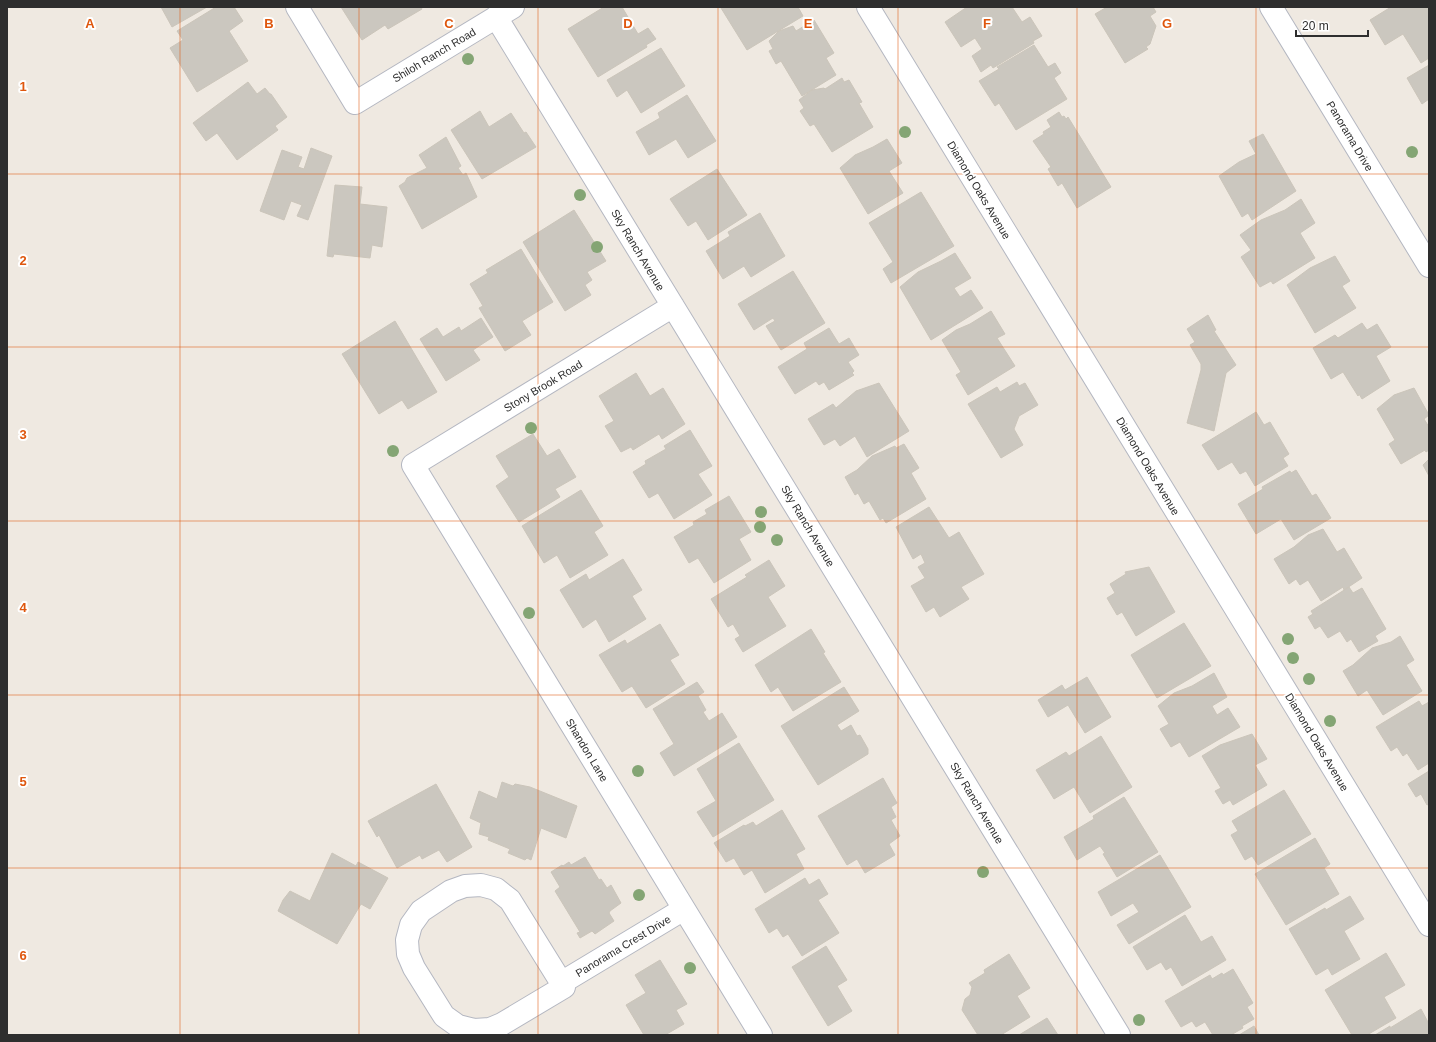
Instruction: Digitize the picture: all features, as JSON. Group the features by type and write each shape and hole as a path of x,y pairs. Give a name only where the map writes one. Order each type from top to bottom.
{"street":[{"name":"Shiloh Ranch Road","path":"297,7 356,103 505,12"},
{"name":"Diamond Oaks Avenue","path":"868,7 1429,925"},
{"name":"Panorama Drive","path":"1271,7 1429,266"},
{"name":"Sky Ranch Avenue","path":"505,12 673,306 1119,1035"},
{"name":"Stony Brook Road","path":"413,465 673,306"},
{"name":"Shandon Lane","path":"413,465 761,1035"},
{"name":"Panorama Crest Drive","path":"481,885 496,889 510,900 561,983 564,987 496,1027 474,1030 458,1026 444,1016 414,968 408,954 407,940 411,925 421,910 451,891 465,886 481,885"},
{"name":"Panorama Crest Drive","path":"561,983 684,909"}],"building":[{"path":"161,7 207,7 172,27"},
{"path":"216,7 234,7 243,21 229,31 248,61 197,92 170,48 183,40 177,31"},
{"path":"341,7 421,7 422,9 388,29 385,25 362,40"},
{"path":"604,7 622,7 638,34 648,28 656,39 646,45 647,47 598,77 568,29"},
{"path":"798,7 803,16 747,50 721,8"},
{"path":"967,7 1012,7 1022,22 1030,17 1042,36 1033,41 1034,43 993,68 991,65 981,72 972,56 982,49 975,38 961,47 945,22"},
{"path":"1107,7 1153,7 1156,12 1150,16 1156,26 1150,44 1146,47 1148,49 1125,63 1095,14"},
{"path":"1391,7 1429,7 1429,58 1421,63 1403,34 1385,45 1370,20"},
{"path":"814,20 834,53 826,58 836,75 802,96 781,61 776,64 769,51 773,49 769,41 779,31 793,26 796,31"},
{"path":"1034,45 1048,67 1055,63 1061,73 1054,78 1067,99 1016,130 999,103 995,106 979,81 999,69 997,67"},
{"path":"661,48 685,86 641,113 627,90 617,97 607,80"},
{"path":"1429,65 1429,99 1422,104 1407,78"},
{"path":"842,78 844,82 849,80 862,102 859,103 873,127 832,152 814,124 810,126 800,111 804,108 799,100 812,90 825,89"},
{"path":"248,82 257,94 265,88 287,117 275,126 278,130 237,160 217,133 206,141 193,123"},
{"path":"687,95 716,141 688,158 676,139 649,155 636,132 660,118 658,113"},
{"path":"480,111 489,127 511,113 524,133 526,132 536,147 482,179 451,130"},
{"path":"1059,112 1062,117 1064,116 1066,119 1068,117 1111,187 1077,208 1062,183 1058,186 1048,169 1051,167 1033,141 1044,134 1043,132 1051,127 1047,120"},
{"path":"1263,134 1296,191 1252,220 1248,213 1242,217 1219,176 1239,162 1256,154 1249,141"},
{"path":"446,137 461,166 458,168 463,175 466,173 477,197 422,229 399,186 405,182 407,178 427,168 419,155"},
{"path":"887,139 902,163 889,171 903,193 868,214 840,168 855,155"},
{"path":"311,148 332,156 308,220 297,216 302,205 291,201 284,220 260,211 282,150 302,157 298,167 304,169"},
{"path":"717,169 747,215 708,240 696,221 688,226 670,199"},
{"path":"335,185 362,187 360,204 387,207 382,247 372,245 370,258 334,254 333,257 327,256"},
{"path":"921,192 954,246 891,283 883,269 893,262 869,223"},
{"path":"1301,199 1315,223 1300,233 1315,258 1273,284 1271,281 1260,287 1241,257 1251,250 1240,235 1261,220 1285,210"},
{"path":"574,210 606,261 587,272 592,280 585,285 591,295 565,311 523,242"},
{"path":"760,213 785,256 751,277 744,266 723,279 706,251 730,236 728,232"},
{"path":"521,249 553,302 522,321 531,335 505,351 479,308 483,306 470,284 488,273 486,270"},
{"path":"955,253 971,278 954,288 960,297 971,290 983,308 931,340 900,287 918,272"},
{"path":"1335,256 1350,281 1342,286 1356,308 1315,333 1287,285 1310,268"},
{"path":"793,271 825,323 781,350 766,326 775,321 773,318 754,330 738,304"},
{"path":"991,311 1005,334 997,338 1015,366 968,395 956,375 961,372 942,340 956,330 970,324"},
{"path":"1208,315 1216,330 1214,331 1236,365 1226,373 1214,431 1187,423 1201,370 1201,364 1190,345 1195,342 1187,329"},
{"path":"481,318 493,337 473,350 480,360 446,381 420,339 437,328 443,337 459,327 461,331"},
{"path":"395,321 437,392 408,409 402,400 379,414 342,354"},
{"path":"1362,323 1367,330 1377,324 1391,347 1376,356 1390,381 1362,399 1359,394 1358,396 1343,372 1331,379 1313,348 1335,335 1338,338"},
{"path":"829,328 839,344 849,338 859,355 848,362 854,371 852,373 854,375 829,390 824,382 819,385 816,381 795,394 778,367 807,349 804,343"},
{"path":"636,373 650,396 663,388 685,424 662,439 659,434 633,450 631,447 621,452 605,426 614,421 599,396"},
{"path":"1017,382 1019,386 1025,383 1038,405 1019,416 1014,429 1023,445 1001,458 968,404 997,387 1000,392"},
{"path":"879,383 909,431 867,457 855,436 840,446 835,439 824,445 808,419 833,404 836,408 856,391"},
{"path":"1414,388 1429,415 1424,419 1429,427 1429,450 1426,452 1425,450 1401,464 1389,444 1395,440 1377,409 1394,395"},
{"path":"1256,412 1264,425 1270,422 1289,454 1283,458 1288,466 1255,486 1246,471 1240,474 1232,462 1218,470 1202,445"},
{"path":"690,430 712,466 698,474 712,495 674,519 658,493 649,498 633,472 646,464 645,461 666,449 664,446"},
{"path":"533,434 547,456 559,449 576,477 555,489 560,497 519,522 496,486 509,477 496,456"},
{"path":"904,444 919,468 911,473 926,499 886,523 883,518 880,520 869,501 864,504 858,493 855,495 845,477 857,470 872,456 895,446 896,448"},
{"path":"1429,459 1429,476 1423,465"},
{"path":"1296,470 1312,496 1316,494 1331,518 1294,540 1281,519 1256,534 1238,504 1263,489 1262,487 1290,471 1291,473"},
{"path":"581,490 603,526 594,532 608,555 570,578 557,555 544,563 522,526"},
{"path":"729,496 751,532 739,539 751,560 714,583 698,558 689,563 674,537 694,525 693,522 707,514 705,510"},
{"path":"929,507 949,538 959,532 984,574 961,587 969,599 940,617 934,607 926,612 911,586 925,578 918,567 925,563 921,554 913,559 896,527"},
{"path":"1323,529 1337,552 1344,548 1362,578 1344,590 1343,587 1321,601 1308,580 1300,585 1296,579 1289,584 1274,559 1294,547 1308,535"},
{"path":"623,559 642,590 632,596 646,619 609,642 596,619 583,628 560,590 586,574 589,580"},
{"path":"769,560 785,586 768,597 786,626 743,652 735,639 740,636 733,624 728,627 711,599 747,577 745,575"},
{"path":"1149,567 1175,612 1136,636 1122,612 1117,615 1107,598 1115,593 1110,584 1126,574 1125,572"},
{"path":"1349,587 1353,593 1362,588 1386,629 1375,636 1378,641 1359,652 1351,639 1347,642 1340,631 1328,638 1320,626 1315,629 1308,617 1313,614 1311,611"},
{"path":"1184,623 1211,666 1157,698 1131,655"},
{"path":"660,624 679,655 670,660 685,684 646,708 632,686 622,692 599,655 625,640 627,644"},
{"path":"811,629 825,652 823,653 841,682 793,711 778,687 771,692 755,665"},
{"path":"1400,636 1414,660 1406,665 1422,691 1383,715 1367,690 1358,696 1343,671 1353,665 1372,648 1391,642"},
{"path":"1214,673 1227,697 1212,706 1217,715 1228,708 1240,727 1189,757 1180,742 1171,747 1160,729 1169,724 1158,706 1174,693 1192,686"},
{"path":"1087,677 1111,717 1085,733 1068,705 1048,717 1038,700 1062,685 1065,690"},
{"path":"697,682 704,692 698,696 706,710 703,712 709,721 722,713 737,737 674,776 660,753 674,744 653,709"},
{"path":"844,687 859,711 837,725 841,731 851,725 857,736 860,735 868,749 868,754 818,785 781,726"},
{"path":"1419,701 1422,706 1429,702 1429,763 1418,770 1407,753 1403,756 1397,747 1391,751 1376,727"},
{"path":"1252,734 1267,759 1255,765 1267,785 1233,805 1230,800 1223,804 1215,791 1221,788 1202,756 1220,745"},
{"path":"1101,736 1132,787 1090,813 1074,787 1054,799 1036,770 1066,752 1069,756"},
{"path":"739,743 774,800 713,837 697,812 716,801 697,769"},
{"path":"1429,771 1429,804 1427,805 1421,794 1416,797 1408,784"},
{"path":"883,778 897,803 891,807 896,817 891,820 900,836 889,844 895,855 865,873 857,859 847,865 818,816"},
{"path":"502,782 513,786 515,784 530,787 577,806 566,838 541,828 531,860 527,858 525,860 508,853 510,849 488,840 489,837 479,834 481,823 470,818 479,791 497,799"},
{"path":"436,784 472,847 447,862 439,850 422,859 420,855 397,868 379,835 377,837 368,821"},
{"path":"1284,790 1311,834 1258,865 1252,856 1245,860 1231,835 1238,831 1232,821"},
{"path":"1124,797 1158,852 1117,877 1103,854 1105,853 1100,846 1077,860 1064,837 1094,819 1093,816"},
{"path":"782,810 805,849 796,854 804,869 765,893 752,870 744,875 734,858 726,862 714,843 744,825 745,826 753,822 756,826"},
{"path":"1315,838 1330,864 1324,868 1339,894 1286,925 1255,874"},
{"path":"332,853 356,866 358,862 388,878 370,909 361,904 337,944 278,911 283,900 290,891 310,901"},
{"path":"1160,855 1191,907 1129,944 1117,925 1139,912 1133,903 1111,916 1098,892"},
{"path":"585,857 599,880 601,879 607,888 611,885 621,903 609,913 614,921 595,934 592,931 580,938 577,933 580,932 555,891 560,887 551,872 562,865 563,866 569,862 571,865"},
{"path":"805,878 809,885 819,879 828,894 818,900 839,933 802,956 788,934 783,937 777,928 769,933 755,909"},
{"path":"1350,896 1364,919 1344,931 1360,959 1332,975 1328,968 1316,975 1289,929 1325,908 1326,910"},
{"path":"1185,915 1201,942 1212,936 1226,960 1182,986 1171,967 1166,970 1161,962 1147,970 1133,947"},
{"path":"826,946 847,980 837,986 852,1011 828,1026 792,967"},
{"path":"1386,953 1405,985 1384,997 1396,1018 1367,1035 1352,1035 1325,990"},
{"path":"1009,954 1030,988 1017,996 1030,1017 1001,1035 978,1035 962,1010 965,999 970,995 972,987 969,983 985,973 984,970"},
{"path":"660,960 687,1004 676,1010 684,1024 665,1035 644,1035 626,1005 646,993 635,975"},
{"path":"1233,969 1253,1003 1247,1007 1254,1019 1231,1035 1213,1035 1205,1022 1196,1027 1192,1021 1181,1027 1165,1001 1210,975 1212,979"},
{"path":"1421,1009 1429,1024 1429,1035 1375,1035 1390,1026 1390,1028"},
{"path":"1047,1018 1058,1035 1019,1035"},
{"path":"1254,1026 1259,1035 1239,1035"}]}
